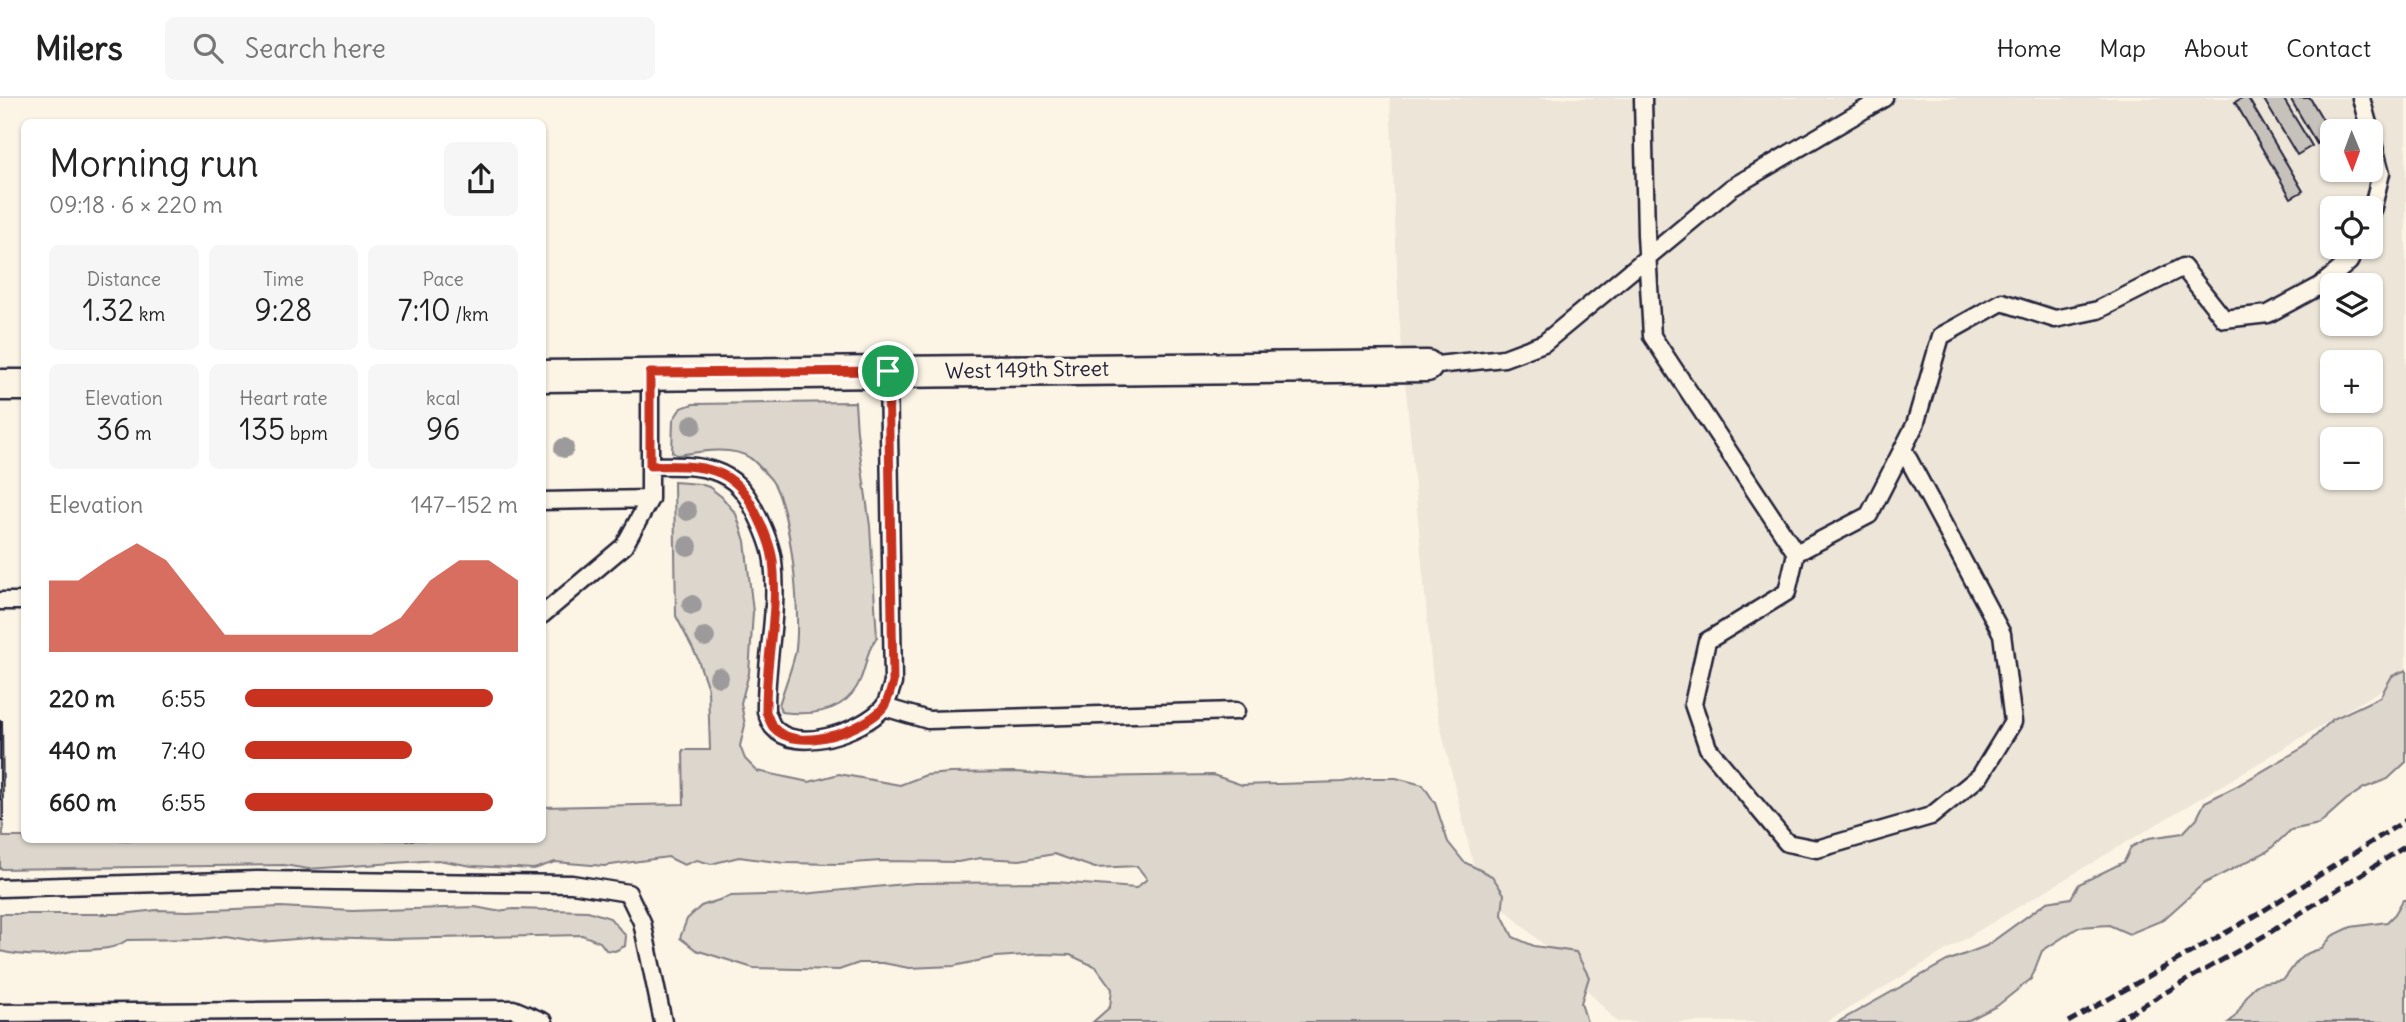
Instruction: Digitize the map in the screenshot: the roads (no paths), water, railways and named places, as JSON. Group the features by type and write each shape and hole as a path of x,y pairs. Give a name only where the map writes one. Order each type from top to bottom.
{"street":[{"name":"West 149th Street","path":"546,376 1427,366"},
{"path":"0,385 21,385"}],"lane":[{"path":"1643,98 1652,336 1796,553 1787,592 1707,641 1693,704 1708,748 1787,843 1816,849 1931,816 1980,776 2013,722 2002,634 1903,449"},
{"path":"1427,366 1504,358 1544,343 1731,188 1884,98"},
{"path":"2361,98 2367,119"},
{"path":"1796,553 1869,515 1915,425 1941,336 2003,302 2055,319 2098,310 2183,267 2224,319 2268,314 2319,285 2351,259"},
{"path":"650,466 689,466 714,471 736,482 749,499 773,558 775,599 766,712 772,727 785,734 800,739 834,737 863,724 884,707 893,683 888,371"},
{"path":"546,612 624,546 650,499 650,373"},
{"path":"546,501 650,499"},
{"path":"0,601 21,601"},
{"path":"884,707 928,720 1236,712"},
{"path":"0,888 257,880 572,884 628,893 642,922 663,1022"},
{"path":"0,1013 513,1009 544,1022"}],"railway":[{"path":"2068,1022 2255,916 2406,820"},
{"path":"2114,1022 2269,933 2406,846"}]}
